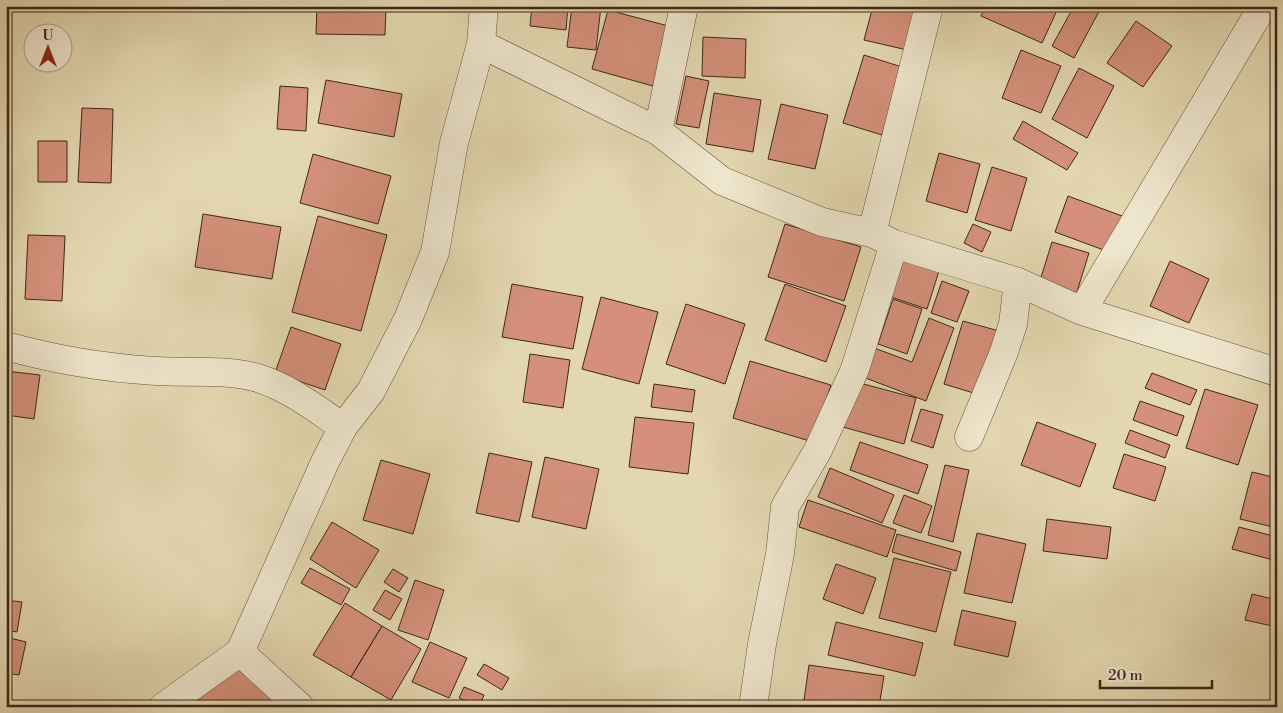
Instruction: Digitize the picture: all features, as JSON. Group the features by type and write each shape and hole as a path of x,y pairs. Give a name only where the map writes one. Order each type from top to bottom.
{"street":[{"path":"163,707 240,652 318,478 343,427 371,391 408,319 435,252 454,143 481,44 484,6"},
{"path":"658,131 671,59 684,6"},
{"path":"753,707 762,644 780,554 785,507 818,450 855,369 929,6"},
{"path":"1082,311 1263,6"},
{"path":"481,44 658,131 722,181 822,222 883,238 1018,282 1082,311 1277,372"},
{"path":"969,437 1010,334 1018,282"},
{"path":"6,346 68,362 155,371 230,374 257,378 288,390 343,427"},
{"path":"240,652 300,707"}],"building":[{"path":"317,6 386,6 385,35 316,34"},
{"path":"532,6 568,6 566,30 530,26"},
{"path":"572,6 601,6 596,50 567,47"},
{"path":"650,6 678,6 676,13"},
{"path":"873,6 927,6 916,52 864,40"},
{"path":"985,6 1059,6 1042,43 981,16"},
{"path":"1074,6 1102,6 1074,58 1052,46"},
{"path":"608,10 676,28 660,88 592,69"},
{"path":"1136,21 1172,46 1143,87 1107,63"},
{"path":"703,37 746,39 745,78 702,76"},
{"path":"1021,50 1061,66 1041,113 1002,98"},
{"path":"864,55 902,67 882,135 843,123"},
{"path":"1079,68 1114,86 1087,138 1052,119"},
{"path":"686,76 709,81 699,128 676,124"},
{"path":"326,80 402,94 394,137 318,123"},
{"path":"280,86 308,88 306,131 277,129"},
{"path":"714,93 761,100 753,152 706,144"},
{"path":"781,104 828,115 815,169 768,159"},
{"path":"82,108 113,109 111,183 78,182"},
{"path":"1023,121 1078,153 1067,170 1013,139"},
{"path":"38,141 67,141 67,182 38,182"},
{"path":"939,153 980,164 967,213 926,201"},
{"path":"313,154 391,176 378,224 300,203"},
{"path":"992,167 1027,178 1011,231 975,220"},
{"path":"1068,196 1122,216 1109,252 1055,232"},
{"path":"203,214 281,227 272,279 195,267"},
{"path":"318,216 387,235 361,331 292,312"},
{"path":"785,224 861,247 844,301 768,277"},
{"path":"973,224 991,232 982,252 964,243"},
{"path":"28,235 65,236 62,301 25,299"},
{"path":"1052,242 1089,253 1075,298 1038,287"},
{"path":"901,258 939,271 927,309 888,296"},
{"path":"1170,261 1209,279 1189,323 1150,306"},
{"path":"942,281 969,291 957,322 931,313"},
{"path":"512,284 583,297 573,349 502,337"},
{"path":"785,284 846,306 826,362 765,340"},
{"path":"601,297 658,312 639,384 582,369"},
{"path":"893,299 922,309 907,354 878,344"},
{"path":"686,304 745,324 725,384 666,364"},
{"path":"929,318 954,328 926,401 863,377 874,348 912,362"},
{"path":"963,321 999,331 980,395 944,384"},
{"path":"291,327 341,344 325,390 275,373"},
{"path":"530,354 570,360 563,408 523,402"},
{"path":"750,361 831,385 813,442 733,418"},
{"path":"6,371 40,375 34,419 6,415"},
{"path":"1152,373 1197,390 1190,405 1145,388"},
{"path":"856,382 916,398 904,444 843,427"},
{"path":"654,384 695,390 692,412 651,407"},
{"path":"1205,389 1258,405 1238,465 1186,448"},
{"path":"1140,401 1184,416 1177,436 1133,420"},
{"path":"921,409 943,415 933,448 911,441"},
{"path":"635,417 694,423 688,474 629,467"},
{"path":"1037,422 1096,444 1080,487 1021,465"},
{"path":"1130,430 1170,445 1165,458 1125,443"},
{"path":"860,442 928,465 918,494 850,470"},
{"path":"489,453 532,462 519,522 476,513"},
{"path":"1124,454 1166,467 1155,501 1113,488"},
{"path":"545,457 599,469 586,529 532,517"},
{"path":"381,460 430,474 413,534 363,520"},
{"path":"945,465 969,470 953,542 928,535"},
{"path":"830,468 894,495 882,523 818,497"},
{"path":"1252,472 1277,478 1277,528 1240,519"},
{"path":"904,495 932,506 921,533 893,523"},
{"path":"808,500 896,530 887,557 799,527"},
{"path":"1047,519 1111,527 1107,559 1043,551"},
{"path":"332,522 379,550 356,588 310,559"},
{"path":"1239,527 1277,537 1277,561 1232,549"},
{"path":"977,533 1026,544 1012,603 964,593"},
{"path":"897,534 961,552 956,571 892,552"},
{"path":"894,558 951,572 936,632 879,618"},
{"path":"836,564 876,578 863,614 823,599"},
{"path":"310,568 350,589 341,605 301,583"},
{"path":"393,569 408,578 399,592 384,582"},
{"path":"415,580 444,590 428,640 398,630"},
{"path":"385,590 402,599 390,620 373,610"},
{"path":"1252,594 1277,600 1277,627 1245,620"},
{"path":"6,600 22,602 17,632 6,630"},
{"path":"345,603 382,626 351,677 313,655"},
{"path":"962,610 1016,622 1008,657 954,645"},
{"path":"836,622 923,643 915,676 828,655"},
{"path":"382,626 421,649 391,700 351,677"},
{"path":"10,638 26,642 19,675 6,673"},
{"path":"430,642 467,658 449,698 412,682"},
{"path":"236,658 281,707 183,707"},
{"path":"484,664 509,678 502,690 477,675"},
{"path":"809,665 884,676 879,707 803,707"},
{"path":"464,687 484,695 479,707 459,698"},
{"path":"1272,695 1277,696 1277,707 1269,707"}]}
